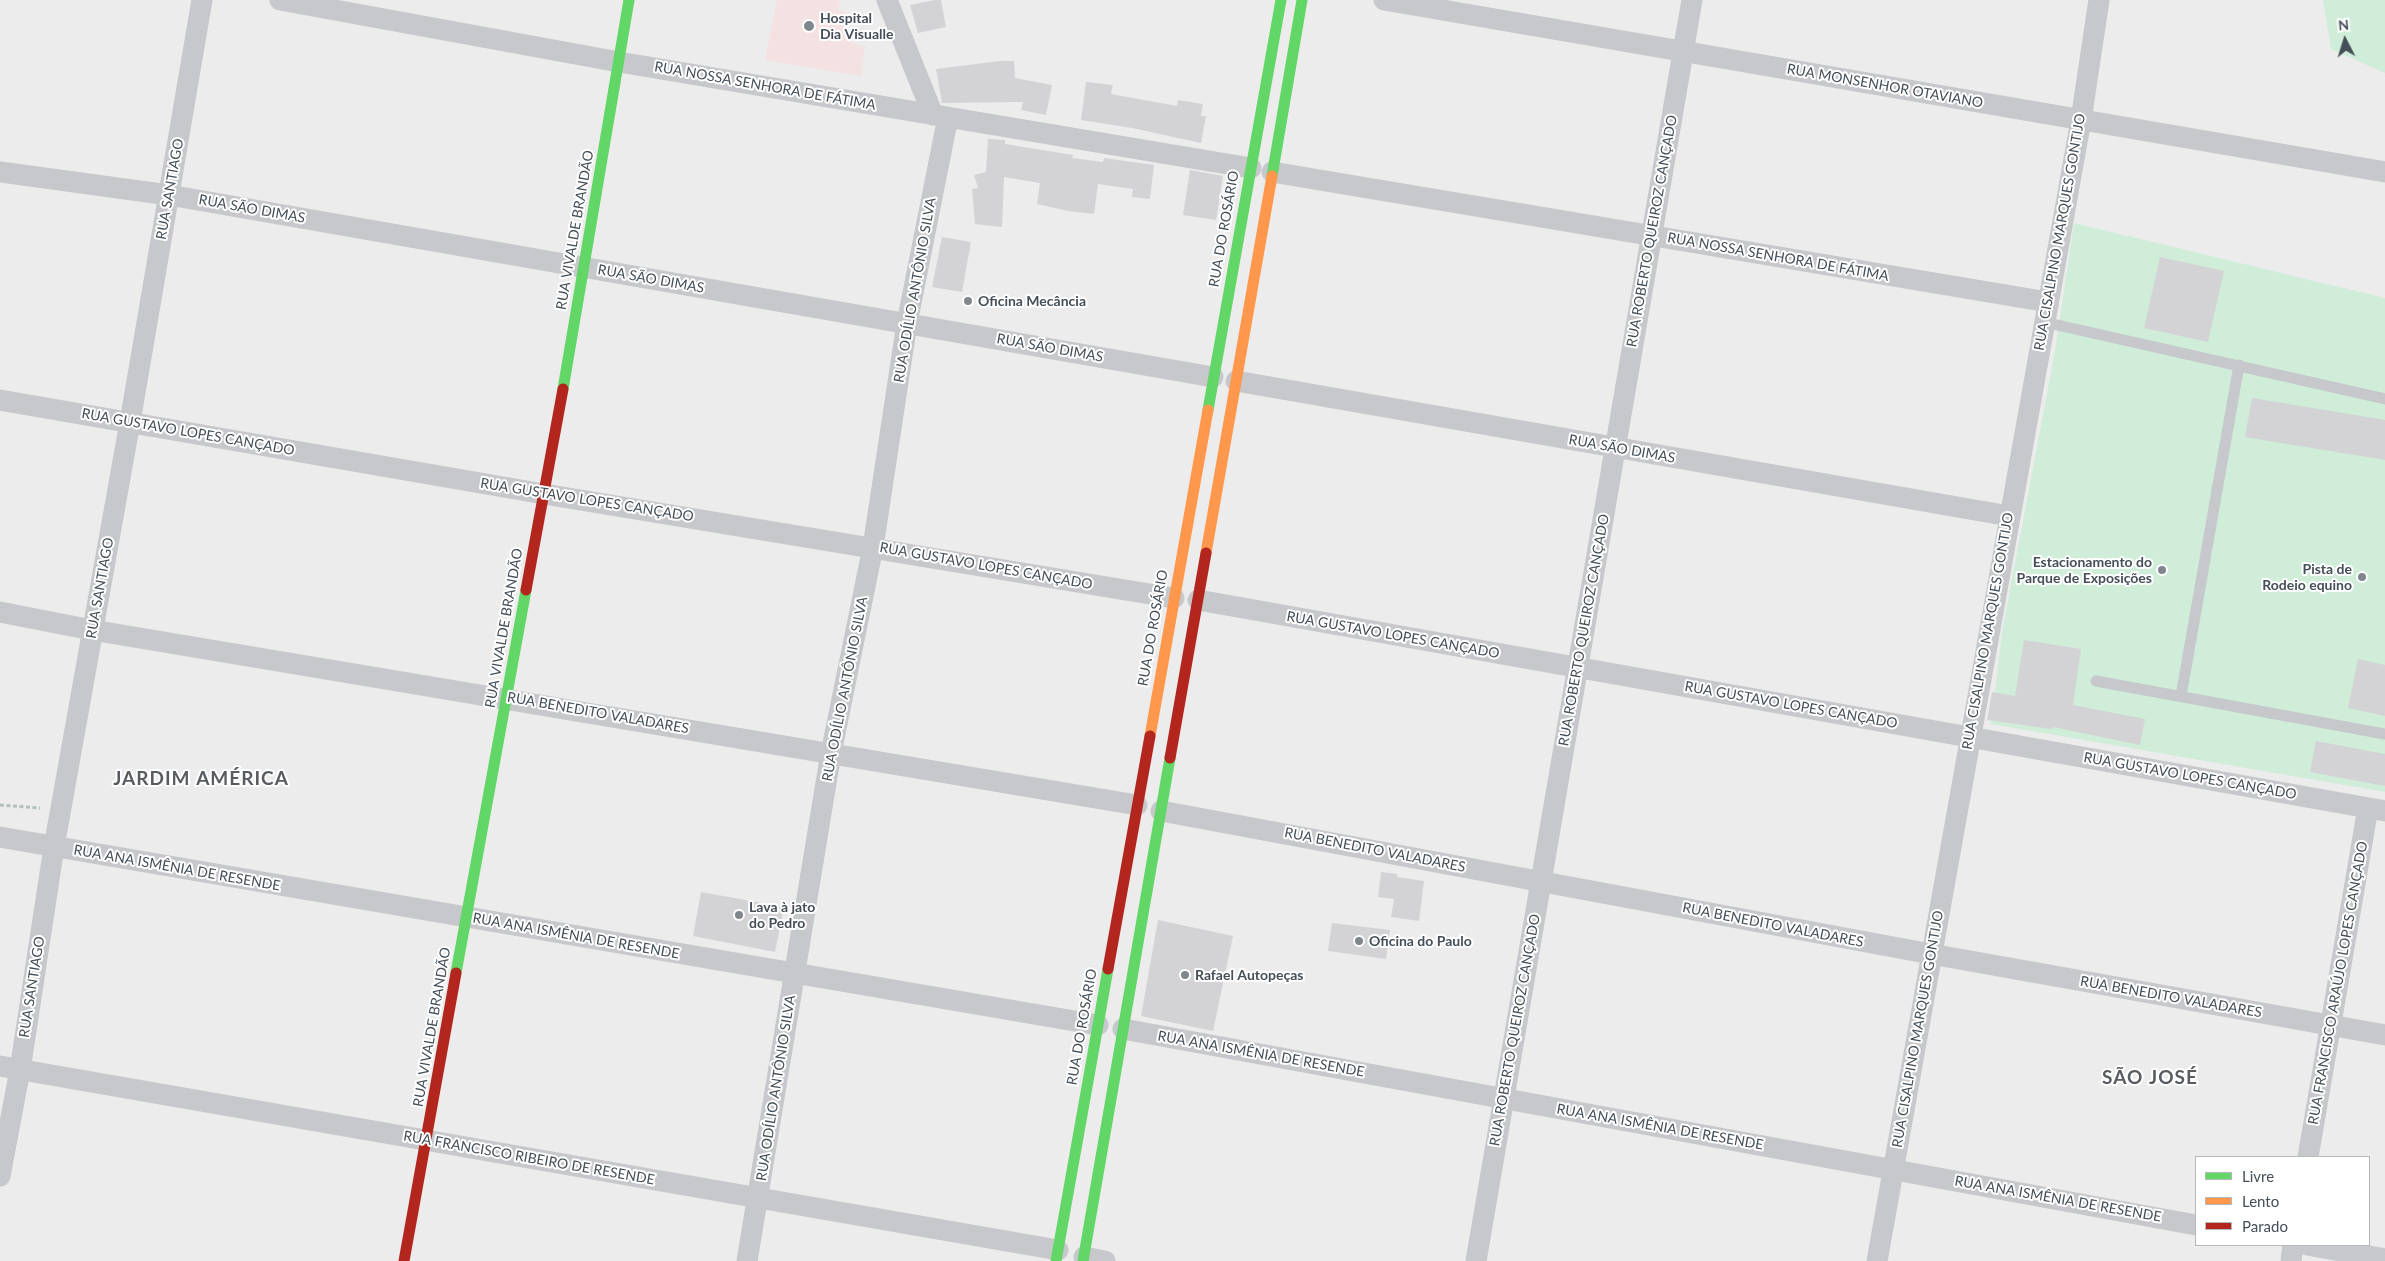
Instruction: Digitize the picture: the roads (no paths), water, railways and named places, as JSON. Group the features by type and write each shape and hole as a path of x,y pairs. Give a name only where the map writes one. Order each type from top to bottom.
{"main road":[{"name":"RUA VIVALDE BRANDÃO","path":"404,1261 544,494 630,0"},
{"name":"RUA DO ROSÁRIO","path":"1057,1255 1281,0"},
{"path":"1083,1259 1302,0"}],"street":[{"name":"RUA SANTIAGO","path":"0,1176 10,1068 54,847 130,422 202,0"},
{"name":"RUA NOSSA SENHORA DE FÁTIMA","path":"280,0 619,62 1251,168"},
{"path":"887,0 941,116"},
{"name":"RUA MONSENHOR OTAVIANO","path":"1384,0 2385,172"},
{"name":"RUA ROBERTO QUEIROZ CANÇADO","path":"1476,1261 1692,0"},
{"name":"RUA CISALPINO MARQUES GONTIJO","path":"1877,1261 2008,516 2081,120 2099,0"},
{"name":"RUA ODÍLIO ANTÔNIO SILVA","path":"747,1261 831,753 873,547 941,116"},
{"name":"RUA SÃO DIMAS","path":"0,172 169,195 1213,377"},
{"name":"RUA NOSSA SENHORA DE FÁTIMA","path":"1272,172 1651,235 2046,312"},
{"name":"RUA SÃO DIMAS","path":"1236,381 2008,516"},
{"name":"RUA GUSTAVO LOPES CANÇADO","path":"0,400 544,494 1174,598"},
{"name":"RUA GUSTAVO LOPES CANÇADO","path":"1198,600 2377,810"},
{"name":"RUA BENEDITO VALADARES","path":"0,612 92,630 506,698 1137,806"},
{"name":"RUA FRANCISCO ARAÚJO LOPES CANÇADO","path":"2308,1156 2331,1026 2377,810"},
{"name":"RUA BENEDITO VALADARES","path":"1161,811 1931,954 2385,1035"},
{"name":"RUA ANA ISMÊNIA DE RESENDE","path":"0,837 1098,1026"},
{"name":"RUA ANA ISMÊNIA DE RESENDE","path":"1123,1029 2195,1225"},
{"name":"RUA FRANCISCO RIBEIRO DE RESENDE","path":"10,1068 758,1198 1057,1255"},
{"path":"2290,1261 2293,1246"},
{"path":"2313,1246 2385,1259"},
{"path":"1083,1259 1105,1261"}],"lane":[{"path":"2046,312 2238,365 2385,399"},
{"path":"2182,696 2238,365"},
{"path":"2096,681 2385,734"}],"place":[{"name":"Hospital Dia Visualle","path":"809,26"},
{"name":"Oficina Mecância","path":"968,301"},
{"name":"Estacionamento do Parque de Exposições","path":"2162,570"},
{"name":"Pista de Rodeio equino","path":"2362,577"},
{"name":"Lava à jato do Pedro","path":"739,915"},
{"name":"Oficina do Paulo","path":"1359,941"},
{"name":"Rafael Autopeças","path":"1185,975"}],"district":[{"name":"JARDIM AMÉRICA","path":"201,779"},
{"name":"SÃO JOSÉ","path":"2150,1078"}]}
